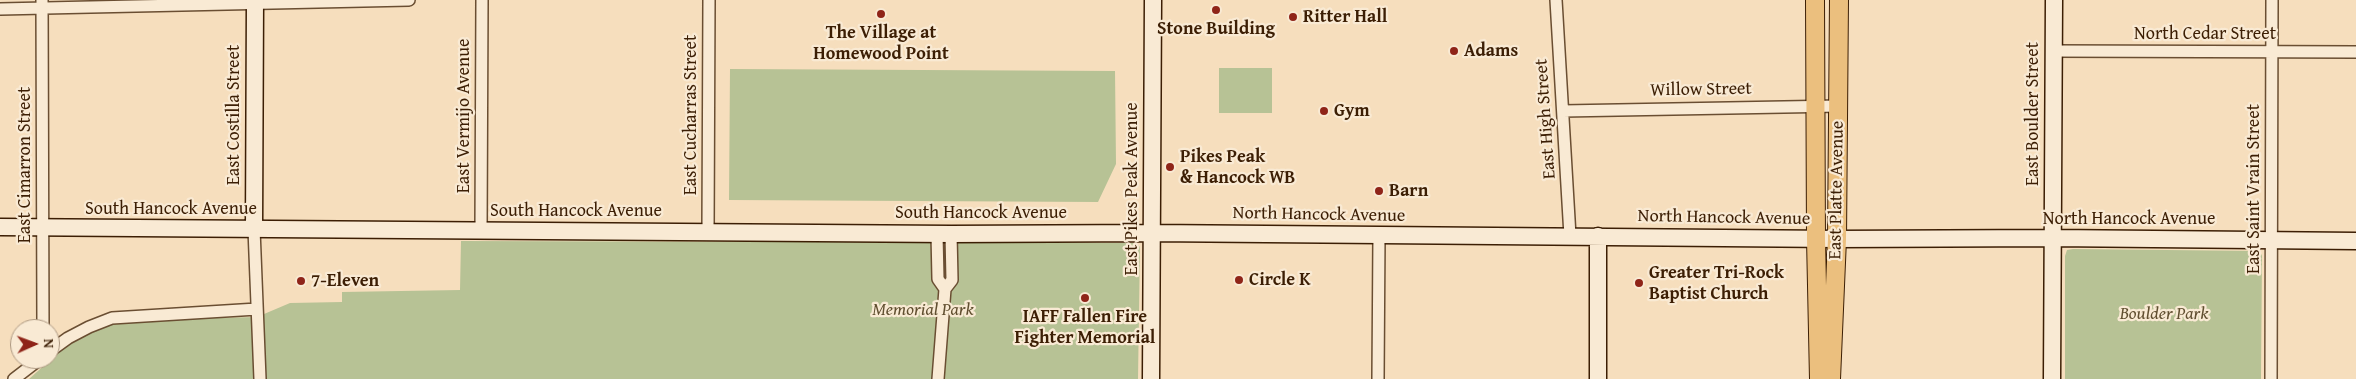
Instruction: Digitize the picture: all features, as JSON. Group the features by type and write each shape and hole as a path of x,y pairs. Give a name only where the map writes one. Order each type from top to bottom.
{"main road":[{"name":"East Pikes Peak Avenue","path":"1151,379 1153,0"},
{"name":"East Platte Avenue","path":"1815,0 1816,239 1819,379"},
{"name":"East Platte Avenue","path":"1831,379 1837,240 1839,0"},
{"name":"East Boulder Street","path":"2052,379 2054,0"},
{"name":"East Costilla Street","path":"254,2 254,229"},
{"name":"South Hancock Avenue","path":"0,227 944,234 1152,233"},
{"name":"North Hancock Avenue","path":"1152,233 1598,236 1837,240 2053,238 2356,241"},
{"path":"1598,236 1598,379"}],"street":[{"path":"0,10 42,4 409,0"},
{"name":"East Vermijo Avenue","path":"481,231 482,0"},
{"name":"East Cucharras Street","path":"708,231 709,0"},
{"name":"East High Street","path":"1556,0 1570,236"},
{"name":"East Saint Vrain Street","path":"2271,379 2272,0"},
{"name":"East Cimarron Street","path":"42,4 43,319"},
{"name":"North Cedar Street","path":"2054,51 2356,52"},
{"name":"Willow Street","path":"1563,111 1839,106"},
{"name":"East Costilla Street","path":"254,229 260,379"},
{"path":"938,379 945,289 952,280 944,234"},
{"path":"1378,379 1379,235"},
{"path":"60,344 89,326 112,318 257,309"},
{"path":"14,379 27,369"}],"green space":[{"path":"1219,68 1272,68 1272,113 1219,113"},
{"path":"730,69 1115,71 1116,164 1098,202 729,200"},
{"name":"Memorial Park","path":"461,241 1136,243 1140,247 1138,379 29,379 40,369 60,369 60,351 83,335 108,324 165,319 257,317 290,303 342,302 342,292 460,290"},
{"name":"Boulder Park","path":"2067,250 2260,251 2262,256 2261,379 2065,379 2065,256"}],"place":[{"name":"Stone Building","path":"1216,10"},
{"name":"The Village at Homewood Point","path":"881,14"},
{"name":"Ritter Hall","path":"1293,17"},
{"name":"Adams","path":"1454,51"},
{"name":"Gym","path":"1324,111"},
{"name":"Pikes Peak & Hancock WB","path":"1170,167"},
{"name":"Barn","path":"1379,191"},
{"name":"Circle K","path":"1239,280"},
{"name":"7-Eleven","path":"301,281"},
{"name":"Greater Tri-Rock Baptist Church","path":"1639,283"},
{"name":"IAFF Fallen Fire Fighter Memorial","path":"1085,298"}]}
